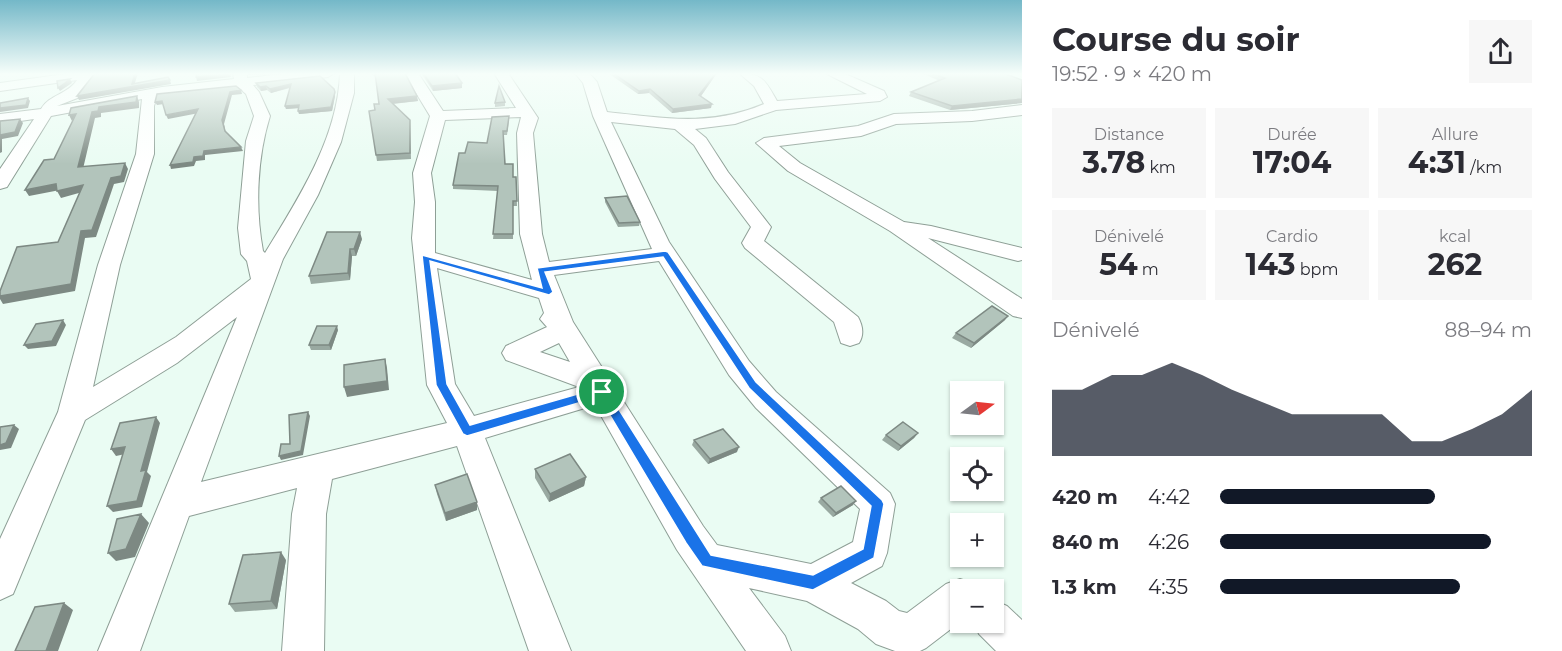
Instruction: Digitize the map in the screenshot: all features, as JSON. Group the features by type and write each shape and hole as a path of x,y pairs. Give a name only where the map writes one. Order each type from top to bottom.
{"street":[{"path":"0,183 53,103"},
{"path":"0,118 45,113 86,103"},
{"path":"0,581 73,412 109,265 145,154 148,103"},
{"path":"257,103 262,116 254,141 248,228 252,254 258,258 263,281"},
{"path":"119,651 272,259 299,214 344,112 345,103"},
{"path":"430,103 438,116 422,173 425,202 425,257 441,385 467,431 550,651"},
{"path":"520,103 530,118 525,133 531,234 544,281 565,329 690,538 770,651"},
{"path":"598,103 636,197 665,254 752,385 878,504 869,554 813,583"},
{"path":"602,116 679,124 726,122 773,106 804,103"},
{"path":"1022,110 972,116 894,118 861,131 764,143 802,172 897,227 1022,310"},
{"path":"438,116 525,112"},
{"path":"679,124 700,142 721,175 761,227 753,243 843,316 849,323 850,337"},
{"path":"897,227 931,232 1020,254"},
{"path":"425,257 513,282 544,281 665,254"},
{"path":"947,261 961,255 1020,254"},
{"path":"73,412 145,371 179,348 263,281"},
{"path":"513,282 565,329"},
{"path":"565,329 515,352 599,387"},
{"path":"175,504 467,431 599,387"},
{"path":"303,651 309,514 318,469"},
{"path":"707,561 813,583 873,615 890,630 912,634 950,605"},
{"path":"1004,631 1022,648"}],"building":[{"path":"0,103 26,103 26,105 0,108"},
{"path":"96,103 126,103 99,107 98,111 92,112 78,167 125,163 121,176 111,178 92,230 81,231 71,284 0,296 17,247 58,242 83,185 57,191 56,184 25,190 44,160 54,159 76,114 69,115 71,108"},
{"path":"163,103 227,103 222,120 225,131 241,147 204,151 203,156 194,157 193,162 170,165 198,109 166,115"},
{"path":"286,103 332,103 331,107 298,111 299,105 285,106"},
{"path":"393,103 410,120 410,153 376,155 369,111 375,110 374,104"},
{"path":"667,103 712,104 673,109"},
{"path":"944,103 978,103 952,106"},
{"path":"509,116 507,131 503,131 505,164 513,164 513,177 516,177 517,201 513,201 513,234 493,234 498,186 453,185 459,153 465,153 468,142 487,143 492,117"},
{"path":"20,119 15,132 0,135 0,121"},
{"path":"627,196 640,222 619,223 605,198"},
{"path":"327,232 360,232 354,249 350,249 348,273 309,276"},
{"path":"992,306 1008,316 974,343 956,333"},
{"path":"63,320 52,341 24,345 36,324"},
{"path":"317,326 337,326 329,345 309,345"},
{"path":"385,359 387,381 344,387 344,365"},
{"path":"308,412 301,451 279,456 281,444 290,444 289,415"},
{"path":"156,417 141,471 146,470 137,501 107,506 125,447 111,449 120,423"},
{"path":"903,422 918,433 901,446 886,435"},
{"path":"14,425 6,443 0,445 0,427"},
{"path":"723,429 739,447 710,459 694,440"},
{"path":"570,454 586,477 550,494 535,469"},
{"path":"467,474 477,502 445,513 435,485"},
{"path":"841,486 856,501 836,513 821,498"},
{"path":"141,514 126,549 108,553 117,519"},
{"path":"281,552 271,601 229,604 243,555"},
{"path":"64,603 46,651 15,651 35,607"}],"route":[{"path":"665,254 752,385 878,504 869,554 813,583 707,561 690,538 602,392 467,431 441,385 425,257 549,292 540,270 665,254"}]}
